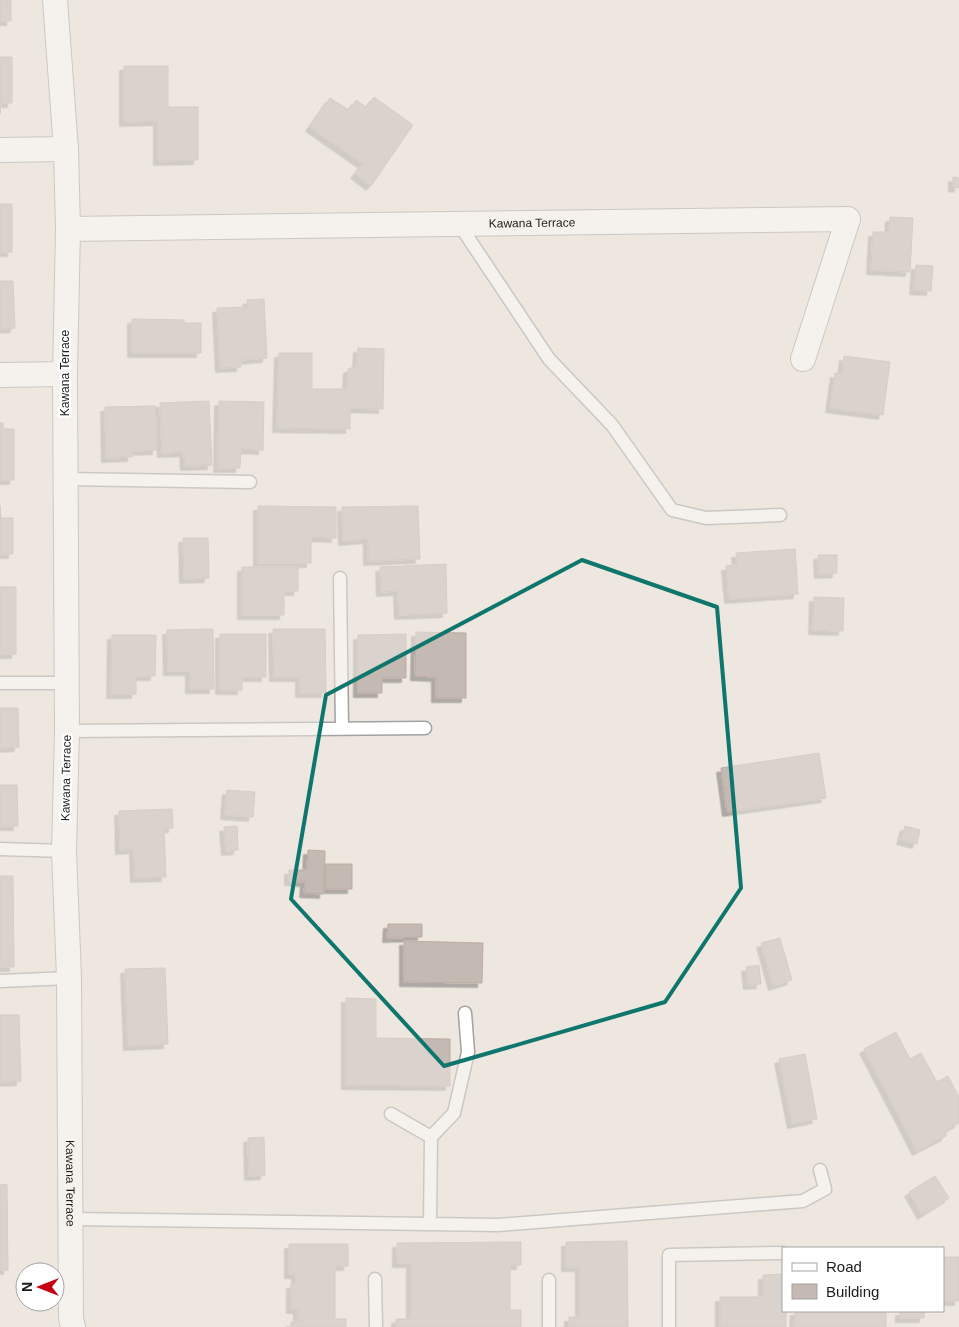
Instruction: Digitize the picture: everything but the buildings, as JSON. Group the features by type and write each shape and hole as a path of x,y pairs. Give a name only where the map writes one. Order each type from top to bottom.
{"street":[{"name":"Kawana Terrace","path":"55,0 66,149 68,229 65,374 67,731 64,851 69,978 71,1318 73,1327"},
{"path":"0,150 66,149"},
{"name":"Kawana Terrace","path":"68,229 848,219 803,359"},
{"path":"0,375 65,374"}],"lane":[{"path":"459,224 549,359 612,425 672,510 706,518 780,516"},
{"path":"66,479 250,482"},
{"path":"340,578 342,728"},
{"path":"0,683 67,683"},
{"path":"67,731 425,728"},
{"path":"0,849 64,851"},
{"path":"0,982 69,978"},
{"path":"430,1224 431,1137 454,1113 468,1052 465,1012"},
{"path":"391,1114 431,1137"},
{"path":"70,1219 498,1225 803,1201 825,1188 820,1170"},
{"path":"669,1327 669,1255 782,1253"},
{"path":"375,1279 376,1327"},
{"path":"549,1280 549,1327"}],"highlighted area":[{"path":"582,560 717,607 741,888 665,1002 444,1066 291,899 326,695"}]}
